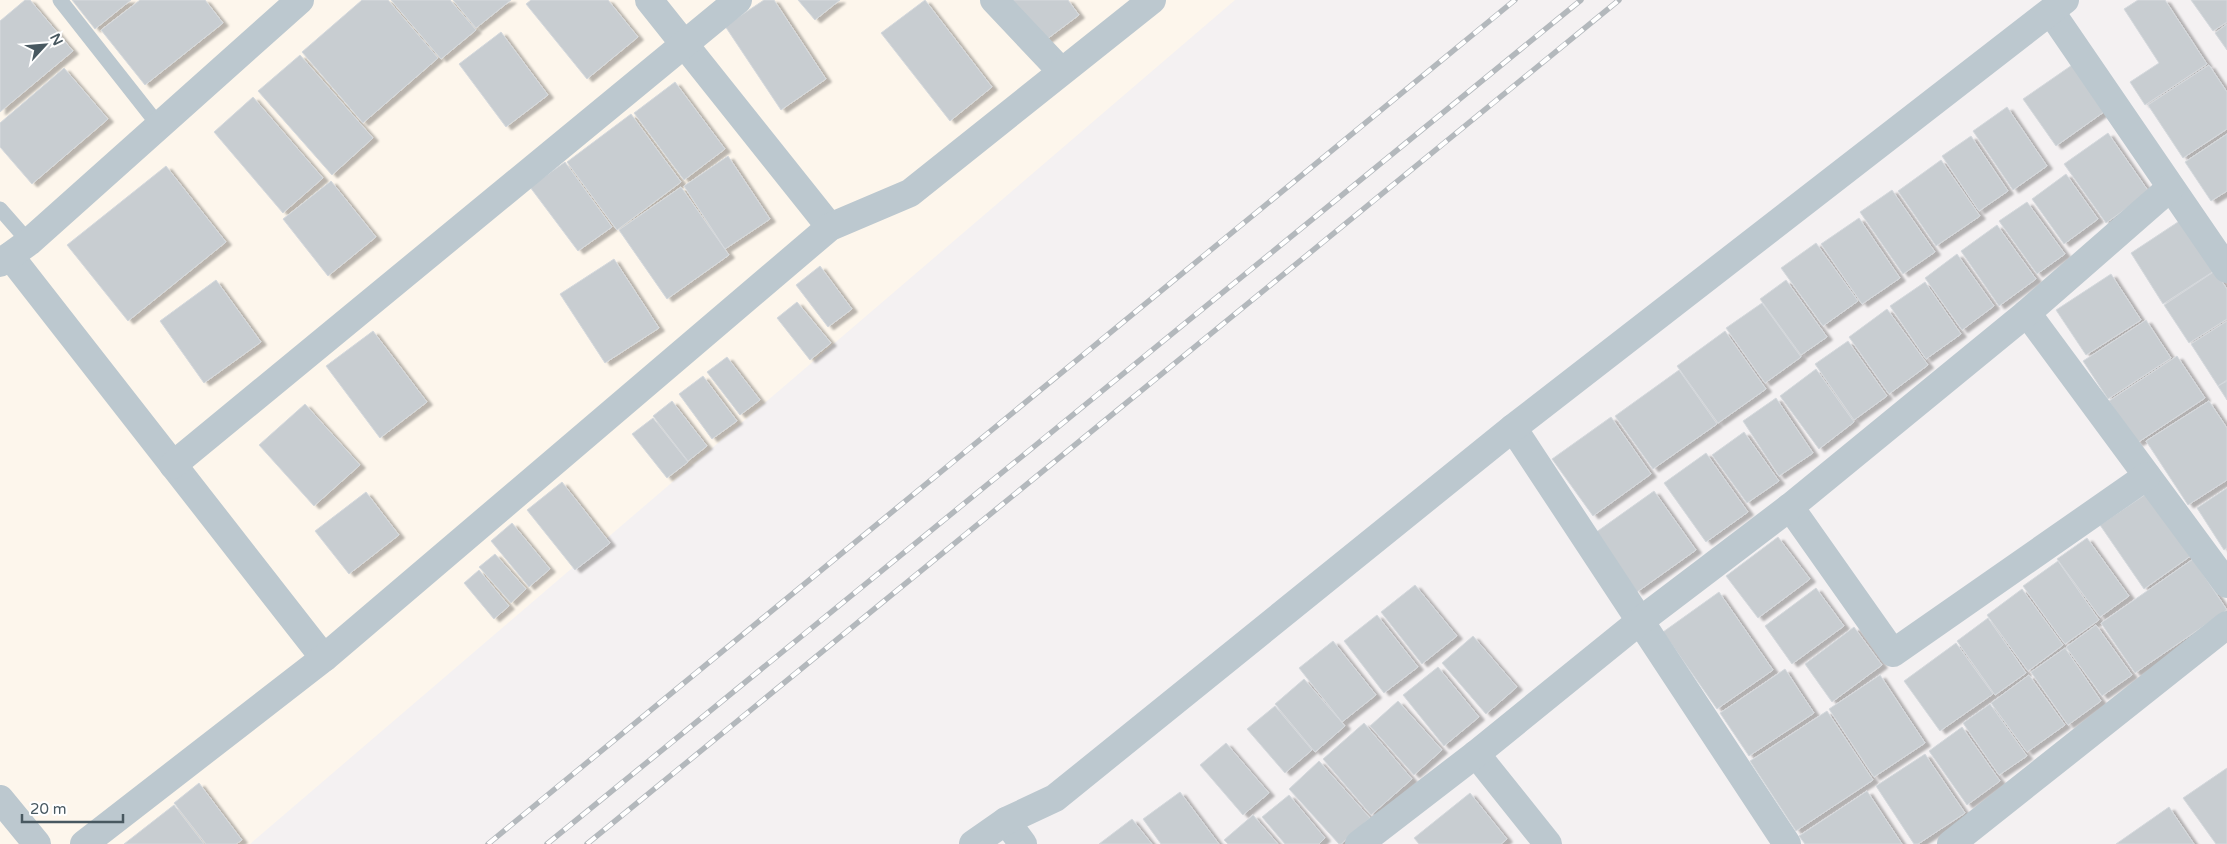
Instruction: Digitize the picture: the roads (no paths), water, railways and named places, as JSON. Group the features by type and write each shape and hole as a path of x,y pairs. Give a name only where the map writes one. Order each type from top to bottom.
{"street":[{"path":"649,0 830,227"},
{"path":"173,465 738,0"},
{"path":"994,0 1061,71"},
{"path":"84,844 324,658 830,227 910,193 1152,0"},
{"path":"286,4 160,127 13,254 173,465 324,658"},
{"path":"973,844 1006,821 1055,798 1512,428 2058,6 2170,188 2227,269"},
{"path":"1359,844 1476,754 1640,621 1790,507 2027,313 2170,188"},
{"path":"2027,313 2227,584"},
{"path":"1512,428 1787,844"},
{"path":"1790,507 1893,653 2147,476"},
{"path":"1951,844 2227,624"},
{"path":"1476,754 1548,844"},
{"path":"0,799 37,844"},
{"path":"1006,821 1023,844"}],"lane":[{"path":"60,0 160,127"},
{"path":"0,208 13,254"}],"railway":[{"path":"488,844 1515,0"},
{"path":"547,844 1581,0"},
{"path":"587,844 1619,0"}]}
